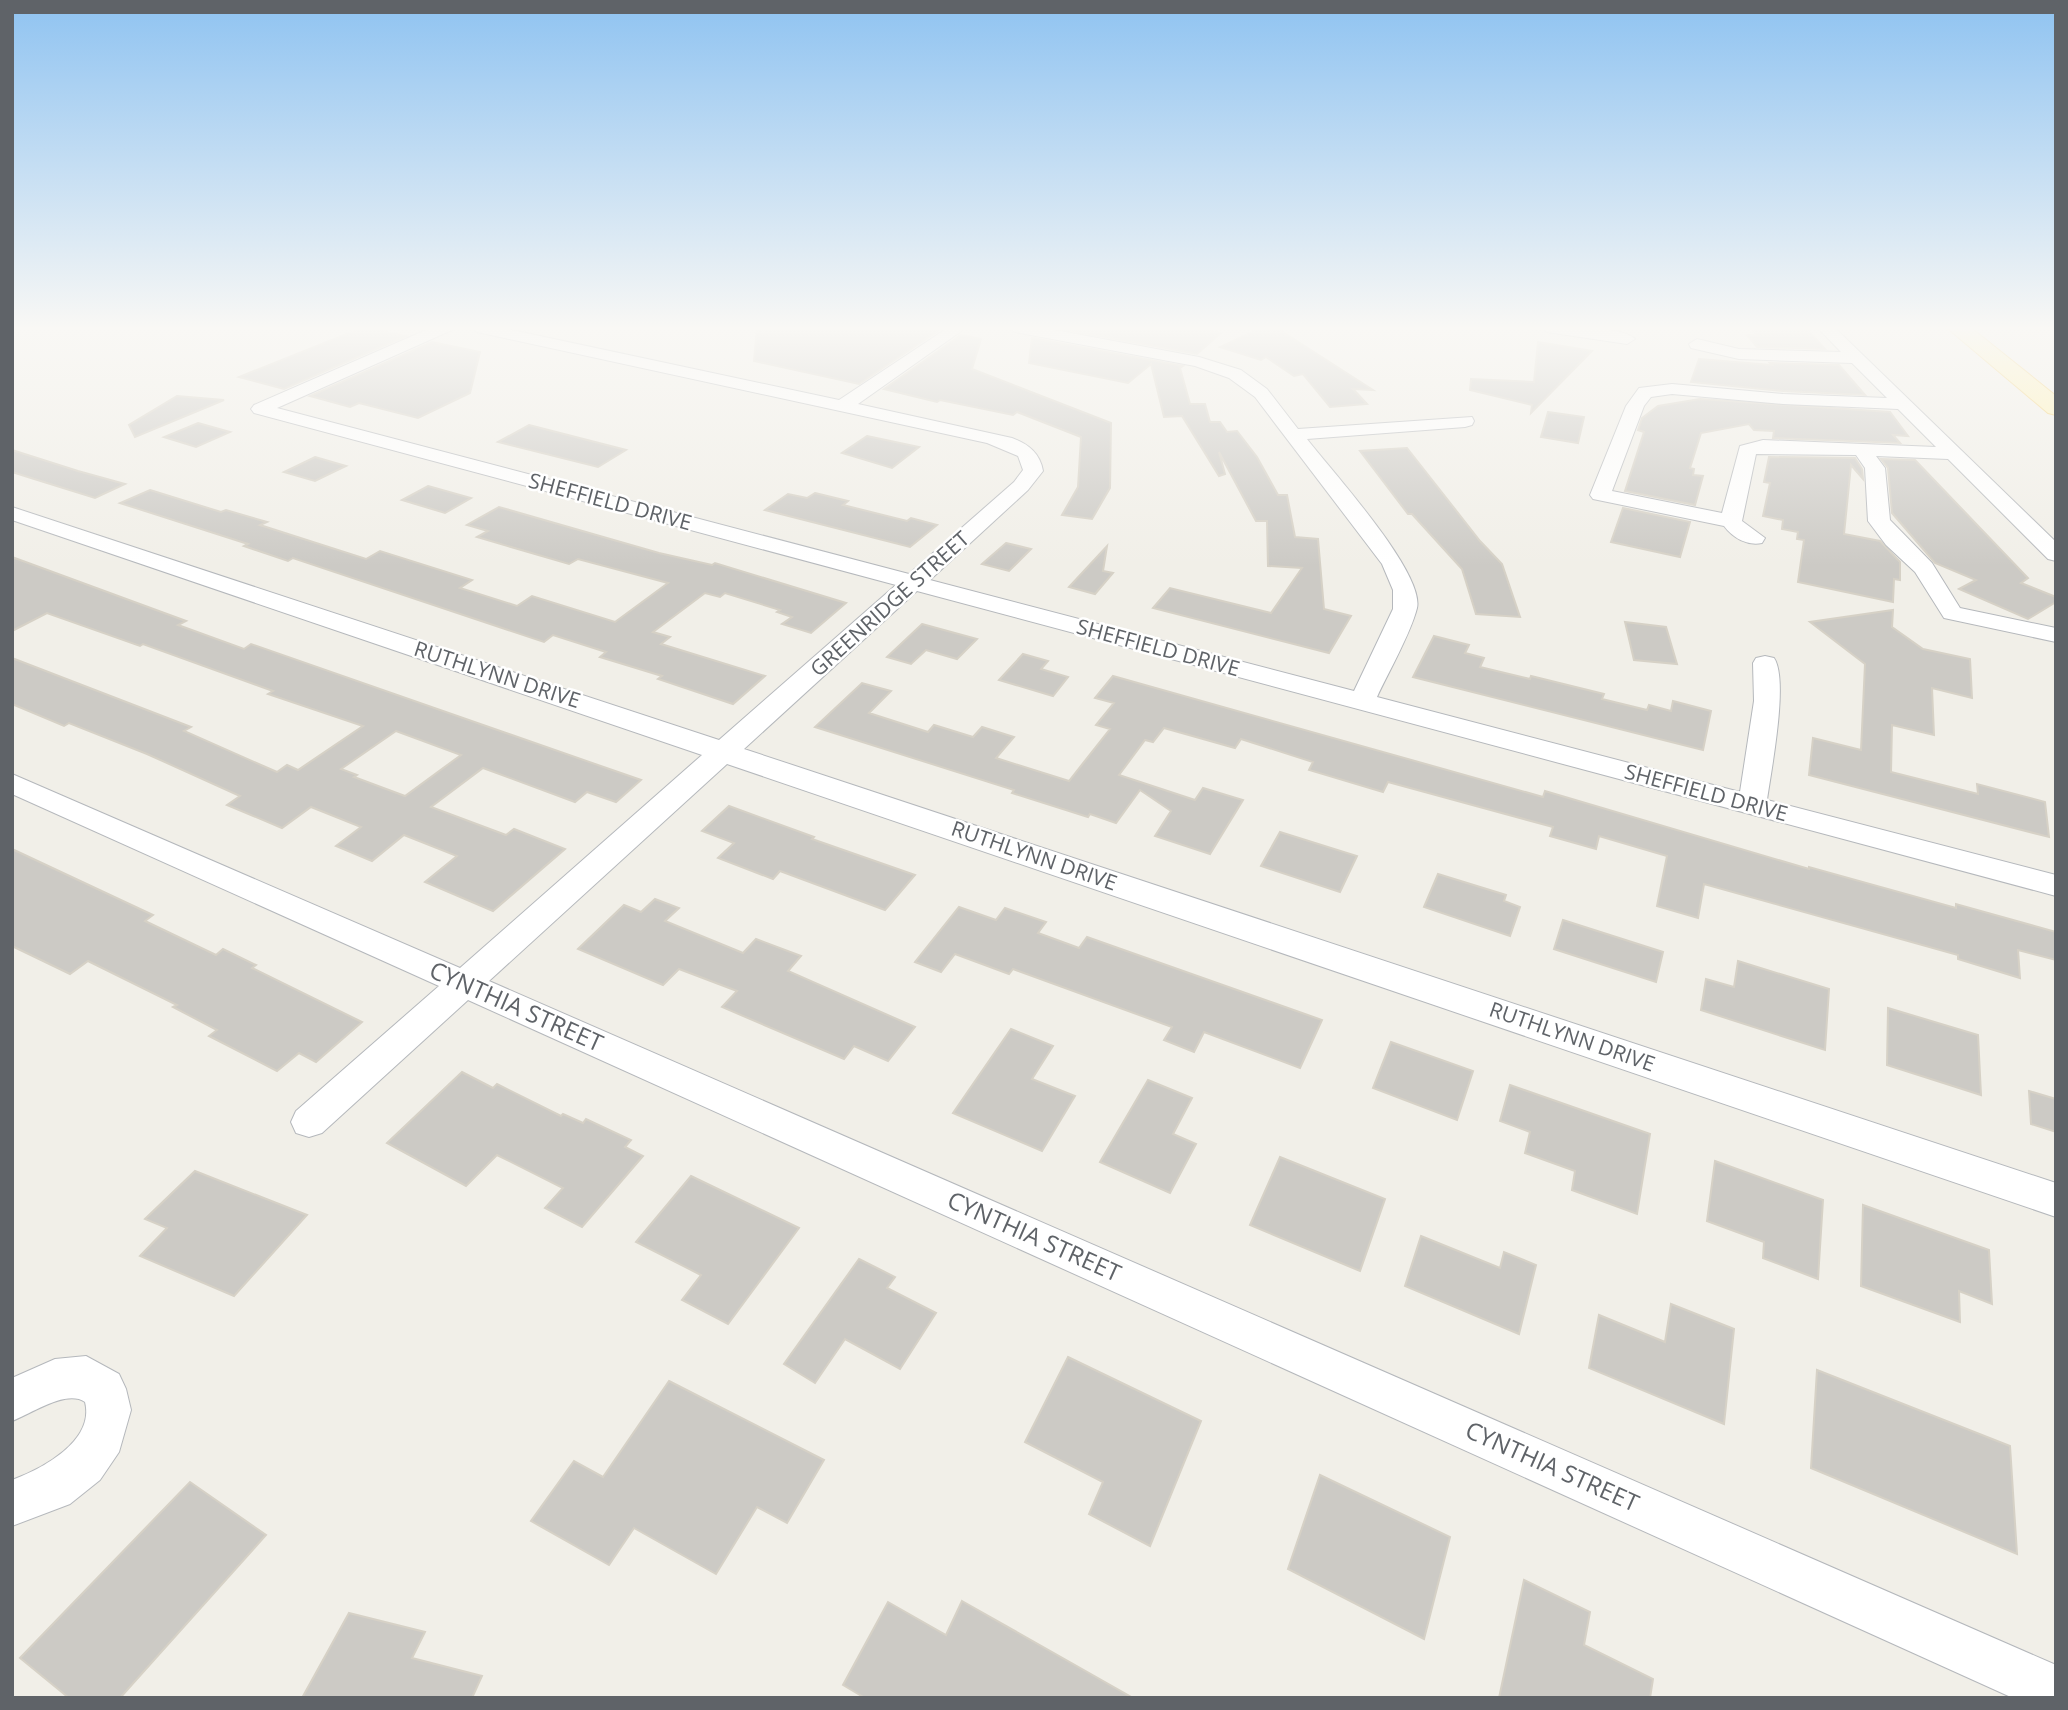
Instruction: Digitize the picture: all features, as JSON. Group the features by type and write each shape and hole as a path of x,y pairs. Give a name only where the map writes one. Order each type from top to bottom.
{"street":[{"name":"SHEFFIELD DRIVE","path":"265,407 260,409 2056,887"},
{"name":"GREENRIDGE STREET","path":"309,1122 726,752 1028,479 1033,471 1032,463 1023,451 1006,443 846,407"},
{"path":"1271,407 1392,562 1406,592 1405,608 1399,624 1362,702"},
{"path":"1635,407 1600,495 1731,521 1738,530 1754,538"},
{"path":"1906,407 2056,554"},
{"path":"1291,435 1465,421"},
{"path":"1731,521 1747,450 1763,446 1953,453"},
{"path":"1862,450 1875,468 1879,521 1923,568 1952,613 2056,635"},
{"name":"RUTHLYNN DRIVE","path":"12,513 2056,1200"},
{"path":"1752,805 1767,701 1765,663"},
{"name":"CYNTHIA STREET","path":"12,783 2056,1690"},
{"path":"12,1400 33,1387 57,1378 79,1376 96,1381 107,1391 112,1406 110,1424 100,1446 83,1466 62,1483 38,1496 12,1503"}],"building":[{"path":"159,407 208,407 135,437 129,425"},
{"path":"374,407 441,407 418,418"},
{"path":"973,407 1069,407 1111,423 1110,488 1092,519 1062,515 1078,487 1081,437 1017,412 1013,415"},
{"path":"1161,407 1206,407 1210,422 1220,422 1227,432 1237,431 1257,457 1278,495 1287,495 1295,537 1318,539 1324,609 1351,616 1329,653 1153,608 1170,588 1271,613 1302,568 1268,566 1267,521 1256,521 1219,452 1225,474 1219,476 1182,416 1164,417"},
{"path":"1657,407 1814,407 1890,412 1908,436 1893,435 1900,443 1773,438 1774,431 1754,430 1749,424 1701,433 1690,468 1694,469 1693,475 1703,476 1695,505 1625,491 1644,432 1638,430 1642,418"},
{"path":"1548,412 1584,417 1578,443 1541,437"},
{"path":"198,423 230,432 196,447 164,437"},
{"path":"529,425 626,450 598,467 498,442"},
{"path":"867,436 919,447 892,468 842,453"},
{"path":"1407,448 1480,541 1502,564 1520,617 1476,614 1462,569 1412,514 1408,514 1360,451"},
{"path":"12,450 125,484 95,498 12,472"},
{"path":"315,457 346,466 315,481 284,472"},
{"path":"1769,457 1855,458 1862,469 1863,479 1851,465 1844,534 1880,541 1900,562 1900,580 1894,579 1893,602 1798,582 1804,540 1797,539 1798,532 1782,529 1783,520 1763,516 1770,483 1764,482"},
{"path":"1881,459 1915,460 2028,578 2021,583 2056,597 2056,602 2028,619 1959,589 1976,580 1935,563 1892,513 1888,468"},
{"path":"428,486 471,498 445,513 402,500"},
{"path":"150,490 221,512 226,510 267,522 260,525 366,559 380,551 472,580 460,588 517,606 532,596 615,622 668,583 578,559 569,564 477,537 488,531 467,525 499,507 659,553 712,565 715,563 846,603 811,633 782,624 792,617 777,612 780,610 725,593 720,597 705,593 653,632 670,637 661,644 765,676 733,704 658,679 662,676 600,657 606,652 553,635 544,642 293,558 288,561 244,546 248,544 120,503"},
{"path":"815,493 848,501 843,505 907,521 911,518 937,525 910,547 765,510 788,494 807,498"},
{"path":"1623,508 1690,522 1680,557 1611,542"},
{"path":"1006,543 1031,549 1009,571 982,564"},
{"path":"1107,546 1103,571 1113,573 1095,594 1069,587"},
{"path":"12,557 186,621 178,625 244,649 251,644 641,780 616,802 587,792 575,802 483,768 431,807 506,835 514,829 565,849 493,911 425,882 457,856 404,835 372,861 336,846 361,827 311,807 282,828 227,805 240,796 147,754 69,723 64,726 12,704 12,658 191,727 184,731 277,772 287,765 298,770 363,726 268,694 273,691 143,644 140,646 47,613 12,631","holes":["396,731 461,755 405,796 354,777 357,775 341,769"]},
{"path":"1893,610 1892,627 1923,649 1970,659 1972,698 1932,688 1934,735 1892,725 1891,772 1978,794 1977,784 2045,802 2049,837 1809,775 1813,738 1861,750 1865,664 1810,622"},
{"path":"1625,622 1666,627 1677,664 1634,660"},
{"path":"922,624 977,639 957,659 926,650 911,664 887,657"},
{"path":"1434,636 1469,645 1465,653 1484,658 1480,667 1604,694 1602,699 1647,710 1649,705 1671,711 1673,701 1711,711 1703,750 1413,677"},
{"path":"1023,654 1048,661 1041,669 1068,677 1053,696 999,680"},
{"path":"1113,676 1543,797 1545,791 1809,869 1956,908 1956,904 2056,932 2056,960 2018,950 2020,978 1958,959 1958,955 1704,884 1698,918 1657,906 1667,856 1599,836 1596,849 1550,836 1553,827 1388,782 1383,792 1309,770 1313,762 1241,739 1235,748 1164,728 1153,742 1145,740 1119,775 1195,800 1203,788 1243,800 1210,854 1155,836 1171,811 1140,790 1116,823 1012,793 1014,790 815,727 862,683 891,691 869,713 928,732 934,725 973,737 982,727 1014,737 996,758 1069,781 1110,729 1096,725 1114,703 1095,698"},
{"path":"729,806 915,875 885,910 780,871 773,879 718,858 734,843 702,831"},
{"path":"1280,832 1357,856 1340,892 1261,866"},
{"path":"12,849 153,915 145,921 216,955 223,949 256,965 252,968 362,1022 316,1062 299,1053 277,1071 209,1036 217,1030 173,1007 177,1005 88,961 70,974 12,946"},
{"path":"1438,874 1506,895 1504,901 1520,907 1510,936 1424,907"},
{"path":"655,899 679,908 665,921 743,953 756,939 801,956 788,971 915,1027 888,1061 854,1046 844,1059 722,1007 737,991 679,969 663,985 578,949 624,905 641,912"},
{"path":"959,907 996,920 1005,908 1046,922 1038,933 1079,948 1087,937 1322,1020 1300,1068 1204,1032 1194,1052 1164,1040 1172,1027 1013,969 1009,974 955,954 941,972 915,962"},
{"path":"1563,920 1663,952 1656,982 1554,949"},
{"path":"1738,961 1829,989 1825,1050 1701,1010 1706,979 1734,987"},
{"path":"1888,1008 1978,1035 1981,1095 1887,1065"},
{"path":"1011,1029 1053,1046 1032,1079 1075,1096 1042,1151 953,1113"},
{"path":"1391,1042 1473,1071 1457,1120 1373,1088"},
{"path":"462,1072 493,1088 497,1084 561,1116 563,1114 583,1123 586,1119 631,1140 625,1147 643,1156 582,1227 545,1208 563,1188 497,1155 466,1186 387,1143"},
{"path":"1148,1080 1192,1098 1173,1134 1196,1144 1170,1193 1100,1162"},
{"path":"1510,1085 1650,1134 1637,1214 1572,1190 1575,1171 1525,1153 1530,1132 1500,1121"},
{"path":"2029,1091 2056,1099 2056,1132 2031,1124"},
{"path":"1280,1157 1385,1199 1360,1271 1250,1225"},
{"path":"1715,1161 1823,1200 1818,1279 1763,1258 1764,1242 1707,1221"},
{"path":"195,1171 307,1215 234,1296 140,1256 167,1228 145,1219"},
{"path":"691,1176 799,1228 728,1324 682,1300 701,1275 636,1242"},
{"path":"1863,1205 1989,1250 1992,1304 1959,1291 1960,1322 1861,1286"},
{"path":"1421,1236 1500,1268 1504,1252 1536,1265 1519,1334 1405,1286"},
{"path":"859,1259 895,1277 887,1288 936,1313 900,1369 845,1339 815,1383 784,1364"},
{"path":"1671,1304 1734,1329 1724,1424 1589,1368 1599,1315 1665,1342"},
{"path":"1068,1357 1201,1421 1150,1546 1089,1514 1103,1482 1025,1442"},
{"path":"1817,1370 2010,1446 2017,1554 1811,1468"},
{"path":"669,1381 824,1460 787,1523 757,1507 716,1574 634,1528 609,1565 531,1521 574,1461 603,1477"},
{"path":"1320,1475 1450,1537 1424,1639 1288,1569"},
{"path":"190,1482 266,1535 120,1698 69,1698 20,1658"},
{"path":"1524,1580 1590,1612 1584,1645 1653,1679 1650,1698 1499,1698"},
{"path":"962,1601 1133,1698 865,1698 843,1685 888,1602 946,1635"},
{"path":"349,1613 425,1632 412,1658 482,1676 472,1698 302,1698"}]}
